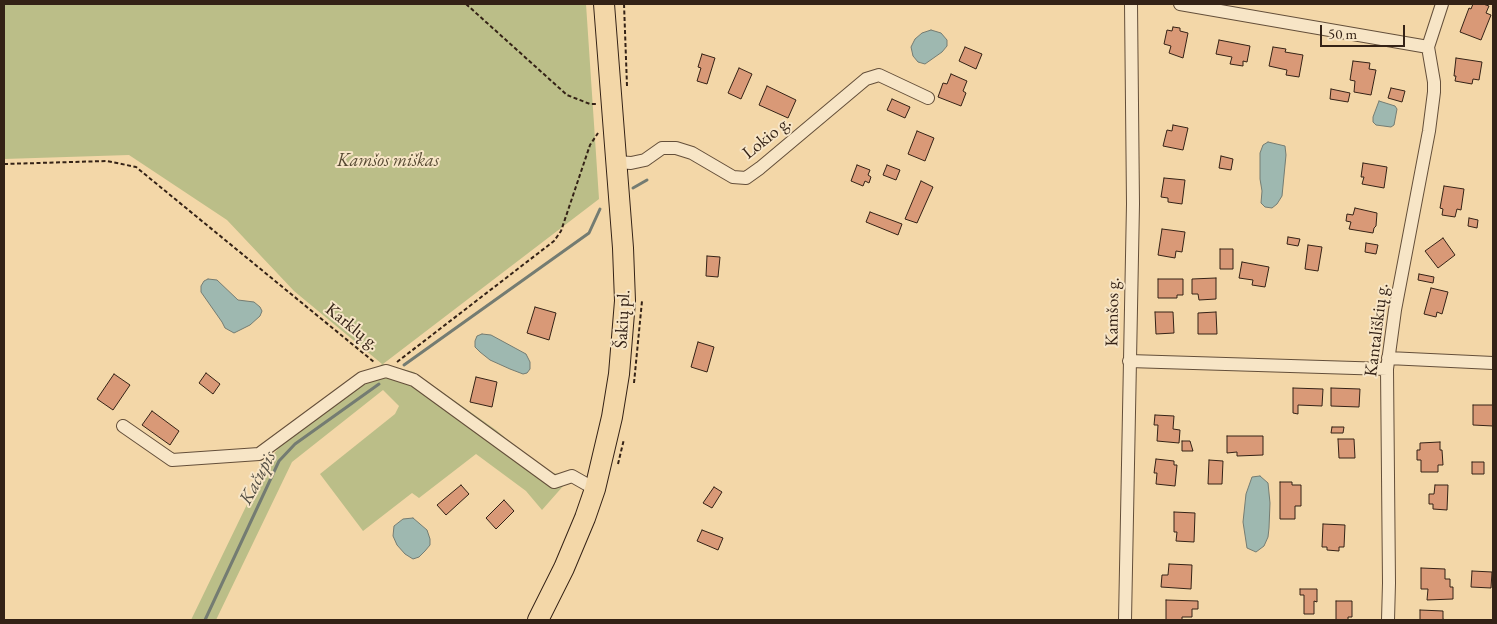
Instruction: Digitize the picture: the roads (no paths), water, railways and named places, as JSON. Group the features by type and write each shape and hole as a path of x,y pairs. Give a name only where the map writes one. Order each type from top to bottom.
{"main road":[{"name":"Šakių pl.","path":"538,620 586,518 612,418 619,374 625,301 624,248 604,4"}],"street":[{"name":"Kamšos g.","path":"1124,620 1134,161 1131,4"},
{"path":"1180,4 1428,47"},
{"name":"Kantališkių g.","path":"1388,620 1388,364 1395,310 1429,131 1434,92 1428,47 1442,4"},
{"name":"Lokio g.","path":"617,162 645,160 662,148 676,148 692,153 733,177 746,178 866,79 879,75 928,98"},
{"path":"1129,361 1388,364 1493,363"},
{"path":"123,426 172,460 258,454 362,378 386,371 414,380 554,482 572,476 595,489"}],"water":[{"path":"931,30 941,33 947,40 947,46 925,64 918,62 913,56 911,47 915,39 922,33"},
{"path":"1379,101 1395,106 1397,109 1394,125 1391,127 1376,125 1373,122"},
{"path":"1268,142 1285,146 1286,155 1282,196 1272,208 1265,207 1261,203 1260,153 1263,145"},
{"path":"208,279 217,280 238,300 254,302 262,311 260,316 250,325 234,333 225,328 201,292 201,286"},
{"path":"482,334 491,335 526,354 530,362 530,369 527,373 523,374 510,369 490,360 480,352 475,347 475,341 477,336"},
{"path":"1260,476 1268,483 1270,503 1269,528 1264,546 1256,552 1247,548 1243,522 1246,494 1252,477"},
{"path":"413,518 427,530 430,545 419,557 413,559 405,554 397,545 393,536 394,526 403,519"}],"waterway":[{"name":"Kačupis","path":"633,188 647,180"},
{"name":"Kačupis","path":"404,365 589,233 600,209"},
{"name":"Kačupis","path":"205,620 279,461 295,444 379,384"}],"park label":[{"name":"Kamšos miškas","path":"388,161"}]}
